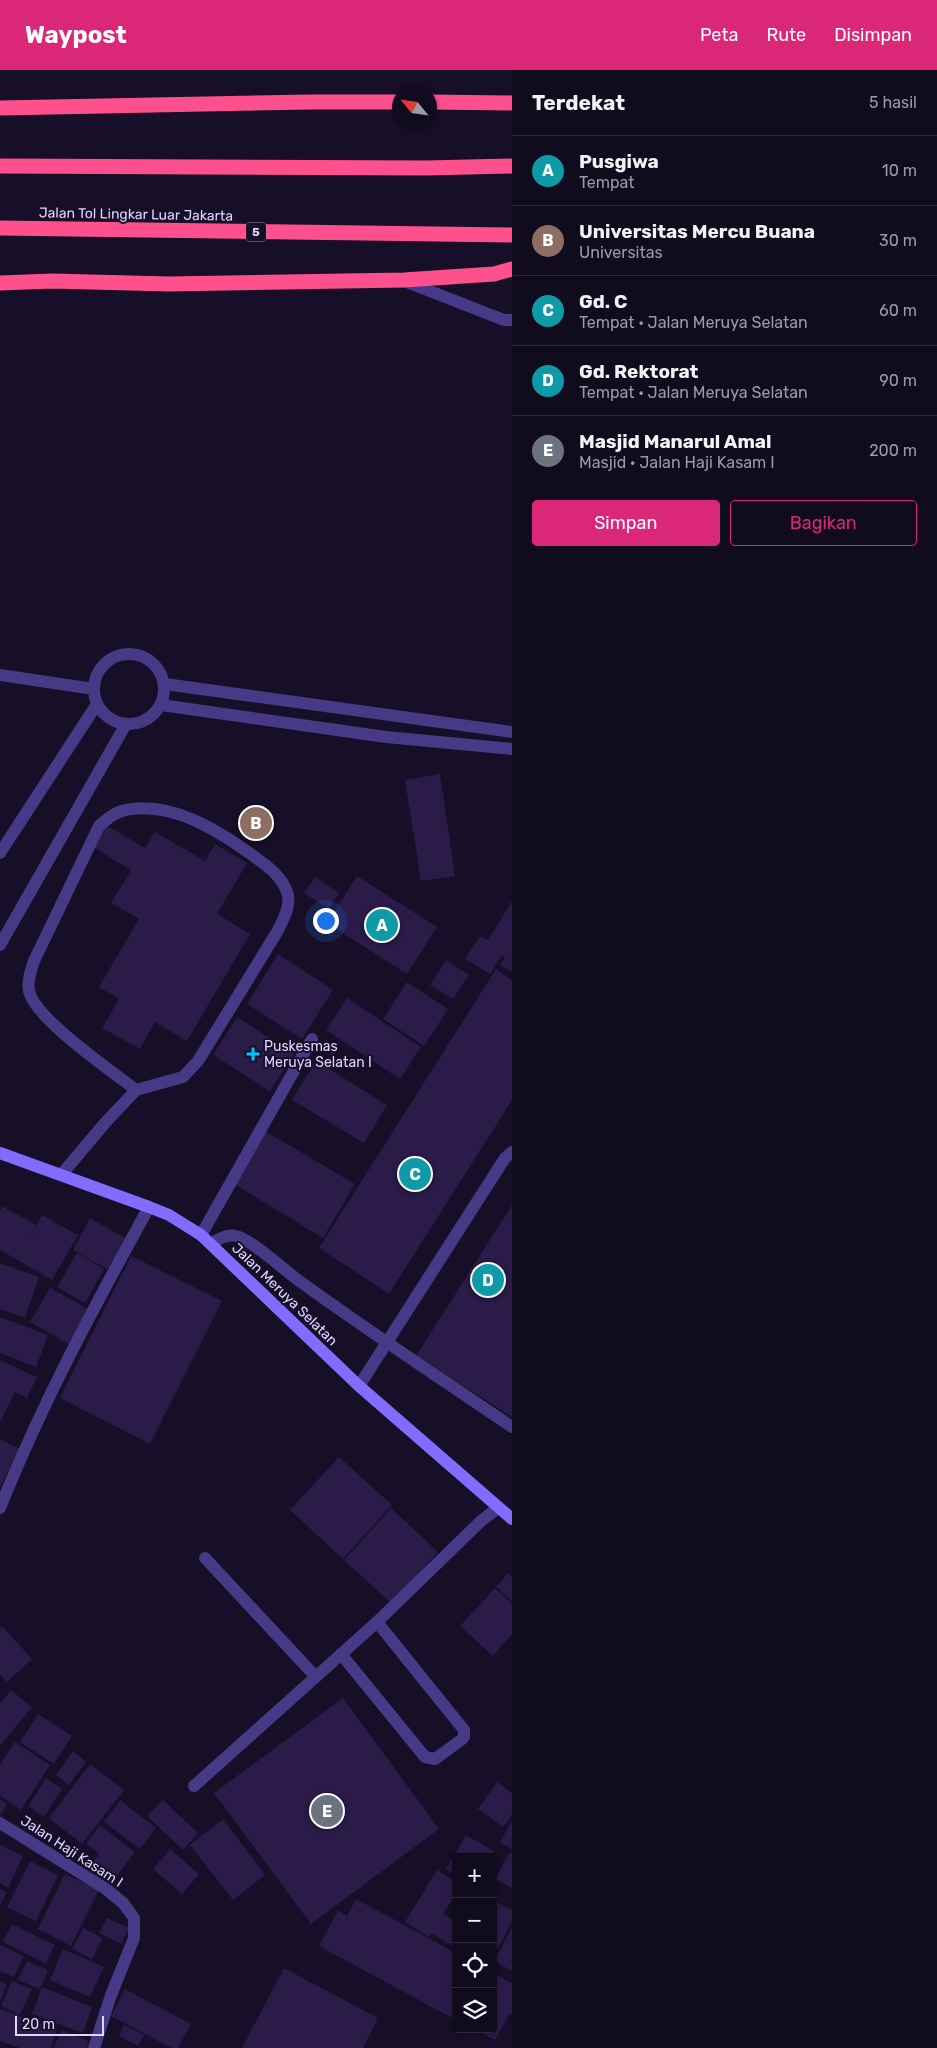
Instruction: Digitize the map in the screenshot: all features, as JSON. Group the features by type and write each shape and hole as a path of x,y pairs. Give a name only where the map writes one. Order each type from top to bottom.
{"highway":[{"path":"0,108 392,102"},
{"path":"437,102 512,103"},
{"path":"0,166 417,168 512,166"},
{"name":"Jalan Tol Lingkar Luar Jakarta","path":"0,228 512,235"},
{"path":"0,283 53,281 169,284 404,280 494,274 512,269"}],"main road":[{"name":"Jalan Meruya Selatan","path":"0,1153 169,1215 201,1235 359,1386 512,1519"}],"street":[{"path":"404,280 504,320 512,320"},
{"path":"134,654 149,659 159,669 165,684 161,705 152,716 141,723 126,724 117,723 102,712 97,704 94,688 97,674 106,662 120,655 134,654"},
{"path":"0,675 94,688"},
{"path":"165,684 512,732"},
{"path":"0,853 97,704"},
{"path":"161,705 386,736 512,749"},
{"path":"0,945 126,724"},
{"path":"61,1175 136,1090 183,1077 198,1061 287,913 288,894 281,880 265,864 219,832 183,816 151,809 131,809 112,814 99,826 34,961 29,978 29,992 48,1020 93,1058 136,1090"},
{"path":"201,1235 312,1039"},
{"path":"359,1386 505,1158 512,1152"},
{"path":"0,1508 61,1370 100,1294 149,1207"},
{"path":"211,1244 219,1238 235,1236 248,1242 387,1343 512,1427"},
{"path":"194,1786 377,1622 481,1520 498,1508"},
{"path":"205,1558 315,1676"},
{"path":"341,1654 425,1757 435,1759 461,1740 464,1737 464,1730 377,1622"},
{"name":"Jalan Haji Kasam I","path":"0,1822 106,1889 123,1903 134,1918 134,1938 111,1995 94,2048"}],"building":[{"path":"440,774 455,876 421,881 405,780"},
{"path":"106,825 145,848 155,832 205,861 215,844 247,863 217,914 250,934 187,1041 155,1022 140,1049 102,1028 119,999 99,987 139,919 111,903 131,870 93,847"},
{"path":"357,876 437,927 407,974 327,923"},
{"path":"315,877 339,893 329,909 304,893"},
{"path":"512,901 512,972 500,965 505,957 502,955 490,974 465,959 480,936 488,940"},
{"path":"278,954 333,990 302,1039 247,1004"},
{"path":"446,960 469,975 453,999 430,985"},
{"path":"496,969 512,980 512,1100 389,1294 319,1248"},
{"path":"407,982 448,1009 424,1046 383,1019"},
{"path":"347,998 421,1047 400,1079 326,1030"},
{"name":"Puskesmas Meruya Selatan I","path":"237,1017 294,1054 270,1091 213,1055"},
{"path":"316,1061 387,1105 364,1143 292,1100"},
{"path":"265,1131 355,1184 323,1238 234,1184"},
{"path":"512,1205 512,1417 416,1356"},
{"path":"2,1206 36,1225 28,1241 42,1215 78,1235 52,1280 0,1250 0,1211"},
{"path":"90,1218 125,1238 108,1270 73,1250"},
{"path":"77,1253 104,1269 85,1303 57,1287"},
{"path":"131,1256 222,1301 150,1444 60,1398"},
{"path":"0,1263 39,1277 25,1318 0,1309"},
{"path":"50,1288 88,1309 68,1344 30,1322"},
{"path":"0,1317 48,1335 36,1367 0,1353"},
{"path":"0,1360 37,1377 27,1398 15,1392 0,1422"},
{"path":"0,1439 20,1449 0,1487"},
{"path":"339,1457 392,1505 343,1559 290,1510"},
{"path":"391,1508 438,1552 391,1603 344,1560"},
{"path":"508,1573 512,1577 512,1601 496,1587"},
{"path":"495,1588 512,1604 512,1634 493,1656 460,1626"},
{"path":"2,1626 32,1659 7,1682 0,1674 0,1628"},
{"path":"11,1690 32,1707 0,1746 0,1704"},
{"path":"343,1698 439,1829 311,1924 214,1793"},
{"path":"38,1714 72,1736 54,1764 20,1742"},
{"path":"15,1742 50,1765 21,1810 0,1796 0,1765"},
{"path":"73,1751 86,1762 69,1785 56,1775"},
{"path":"90,1764 124,1790 82,1844 49,1818"},
{"path":"46,1778 62,1789 44,1817 28,1806"},
{"path":"497,1782 512,1793 512,1815 503,1827 478,1809"},
{"path":"0,1799 7,1804 0,1816"},
{"path":"120,1800 156,1828 140,1849 104,1822"},
{"path":"163,1800 198,1833 183,1850 147,1816"},
{"path":"223,1819 265,1875 233,1900 190,1845"},
{"path":"512,1821 512,1849 500,1842"},
{"path":"100,1825 135,1852 115,1878 94,1861 99,1854 86,1843"},
{"path":"466,1835 494,1851 493,1853 455,1853"},
{"path":"0,1845 23,1856 8,1888 0,1883"},
{"path":"170,1849 199,1874 182,1894 153,1869"},
{"path":"510,1852 512,1853 512,1888 497,1880 497,1875"},
{"path":"452,1859 452,1873 446,1869"},
{"path":"30,1861 58,1875 36,1921 7,1907"},
{"path":"437,1870 452,1879 452,1899 443,1914 452,1920 452,1946 431,1933 429,1937 405,1922"},
{"path":"65,1874 99,1890 71,1946 38,1929"},
{"path":"0,1889 7,1892 0,1905"},
{"path":"356,1899 452,1951 452,2018 319,1946 338,1910 347,1916"},
{"path":"497,1902 512,1910 512,1922 497,1950"},
{"path":"107,1918 129,1928 121,1944 99,1933"},
{"path":"12,1924 55,1945 46,1964 3,1942"},
{"path":"512,1927 512,1971 497,1963 497,1955"},
{"path":"83,1928 103,1938 92,1959 72,1949"},
{"path":"0,1945 24,1956 14,1977 0,1971"},
{"path":"63,1949 104,1967 90,1997 50,1980"},
{"path":"27,1961 48,1970 40,1989 18,1980"},
{"path":"284,1968 378,2018 363,2048 242,2048"},
{"path":"497,1975 512,1983 512,2014 510,2013 495,2040 482,2033 497,2033"},
{"path":"0,1981 7,1985 0,2001"},
{"path":"12,1981 32,1989 20,2015 1,2006"},
{"path":"42,1987 92,2007 83,2033 32,2014"},
{"path":"125,1989 191,2024 178,2048 172,2048 111,2016"},
{"path":"0,2009 57,2029 51,2048 20,2048 0,2041"},
{"path":"124,2025 144,2035 138,2046 119,2036"},
{"path":"61,2030 89,2041 87,2048 54,2048"}],"place":[{"name":"Universitas Mercu Buana","path":"256,823"},
{"name":"Pusgiwa","path":"382,925"},
{"name":"Puskesmas Meruya Selatan I","path":"253,1054"},
{"name":"Gd. C","path":"415,1174"},
{"name":"Gd. Rektorat","path":"488,1280"},
{"name":"Masjid Manarul Amal","path":"327,1811"}]}
